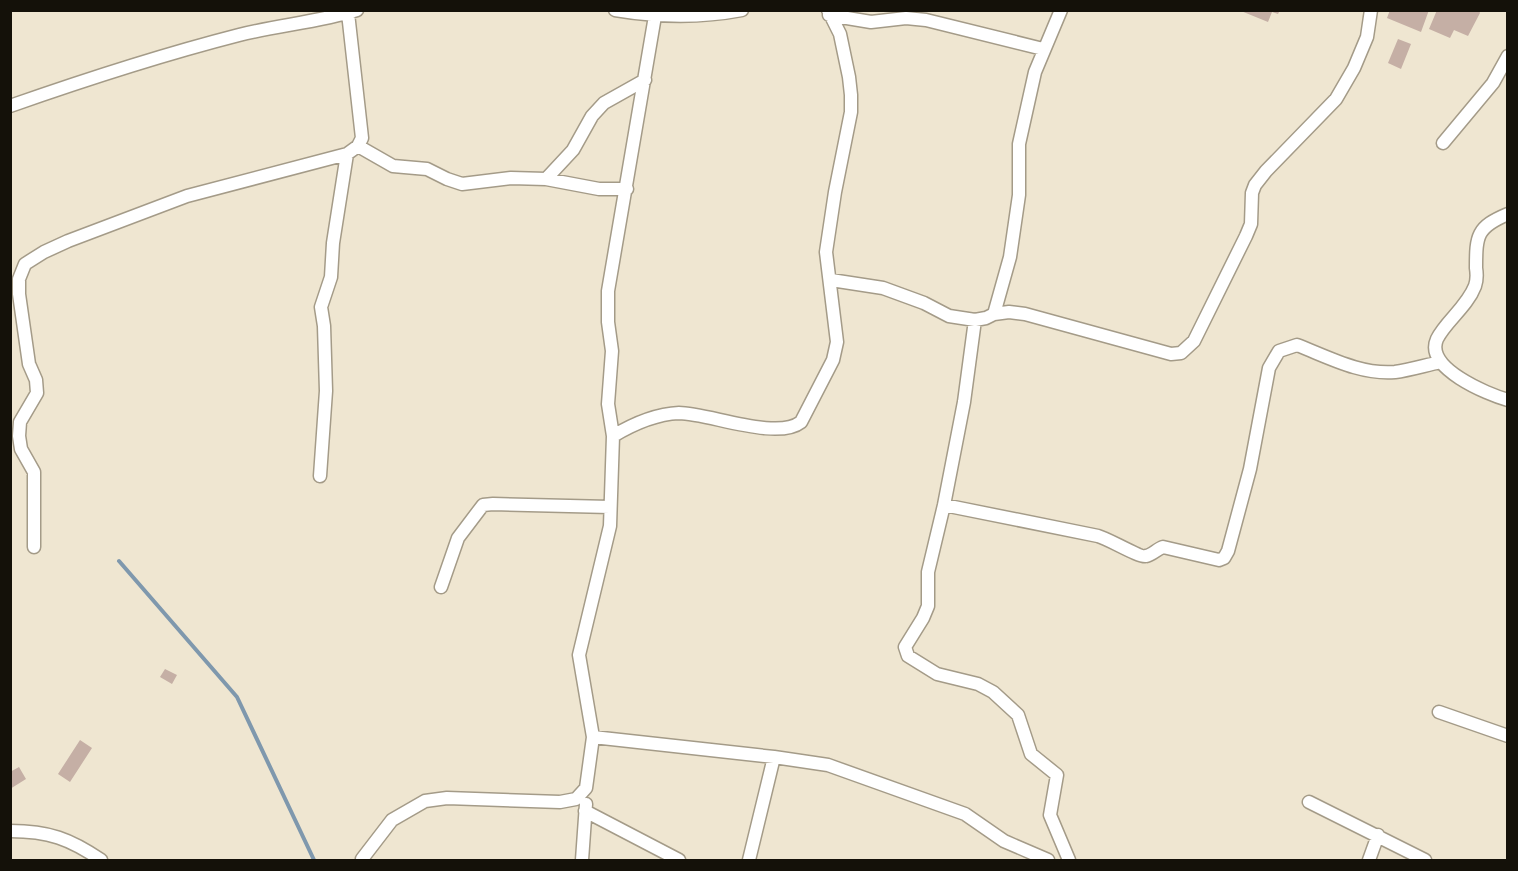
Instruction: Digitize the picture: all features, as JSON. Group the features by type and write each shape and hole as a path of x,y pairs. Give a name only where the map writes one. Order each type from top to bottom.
{"street":[{"path":"615,10 641,12 655,16 705,15 742,10"},
{"path":"994,314 1010,257 1019,195 1019,144 1035,72 1061,10"},
{"path":"831,280 883,288 924,303 949,316 975,320 1009,312 1025,314 1171,354 1181,353 1194,340 1246,236 1251,224 1252,193 1256,185 1266,171 1336,99 1354,68 1367,37 1371,10"},
{"path":"10,106 123,67 183,50 243,34 352,12 362,138 358,146 347,154 187,196 68,241 25,264 19,279 19,294 29,364 36,380 37,393 20,422 19,436 21,449 34,472 34,547"},
{"path":"829,13 871,22 906,18 926,20 1043,49"},
{"path":"614,436 639,422 676,413 687,413 745,425 786,428 795,426 801,422 833,360 837,342 826,252 851,112 851,95 840,34 829,13"},
{"path":"582,861 586,788 592,737 579,655 610,526 614,436 608,404 612,351 608,322 608,291 655,16"},
{"path":"1443,143 1493,83 1508,56"},
{"path":"546,179 573,150 592,116 604,104 645,80"},
{"path":"358,146 393,166 427,169 462,184 511,178 546,179 599,189 627,189"},
{"path":"320,476 326,391 324,326 321,307 331,277 333,243 347,154"},
{"path":"1508,214 1489,222 1481,230 1476,251 1477,282 1467,301 1437,339 1436,350 1441,362 1451,373 1495,396 1508,400"},
{"path":"975,320 964,402 928,572 927,612 905,647 905,652 937,674 986,687 1018,715 1031,754 1057,775 1050,815 1069,861"},
{"path":"944,505 1098,536 1117,543 1139,556 1148,556 1163,547 1219,560 1224,558 1228,551 1250,469 1269,368 1279,351 1297,345 1346,364 1375,371 1395,372 1441,362"},
{"path":"441,587 458,538 483,505 610,507"},
{"path":"1439,712 1508,736"},
{"path":"592,737 828,765 965,814 1004,841 1047,861"},
{"path":"749,861 774,757"},
{"path":"362,859 392,820 425,801 447,798 560,802 576,799 586,788"},
{"path":"1309,802 1378,835 1425,861"},
{"path":"585,811 679,861"},
{"path":"10,831 37,831 76,843 101,861"},
{"path":"1369,861 1378,835"}],"building":[{"path":"1280,10 1278,14 1272,12 1268,22 1241,11"},
{"path":"1390,10 1429,10 1421,32 1387,18"},
{"path":"1437,10 1479,10 1480,13 1468,36 1454,30 1450,38 1429,29"},
{"path":"1398,39 1411,44 1401,69 1388,63"},
{"path":"165,669 177,675 172,684 160,677"},
{"path":"80,740 92,748 70,782 58,774"},
{"path":"19,767 26,779 10,789 10,772"}],"waterway":[{"path":"119,561 237,697 314,860"}]}
